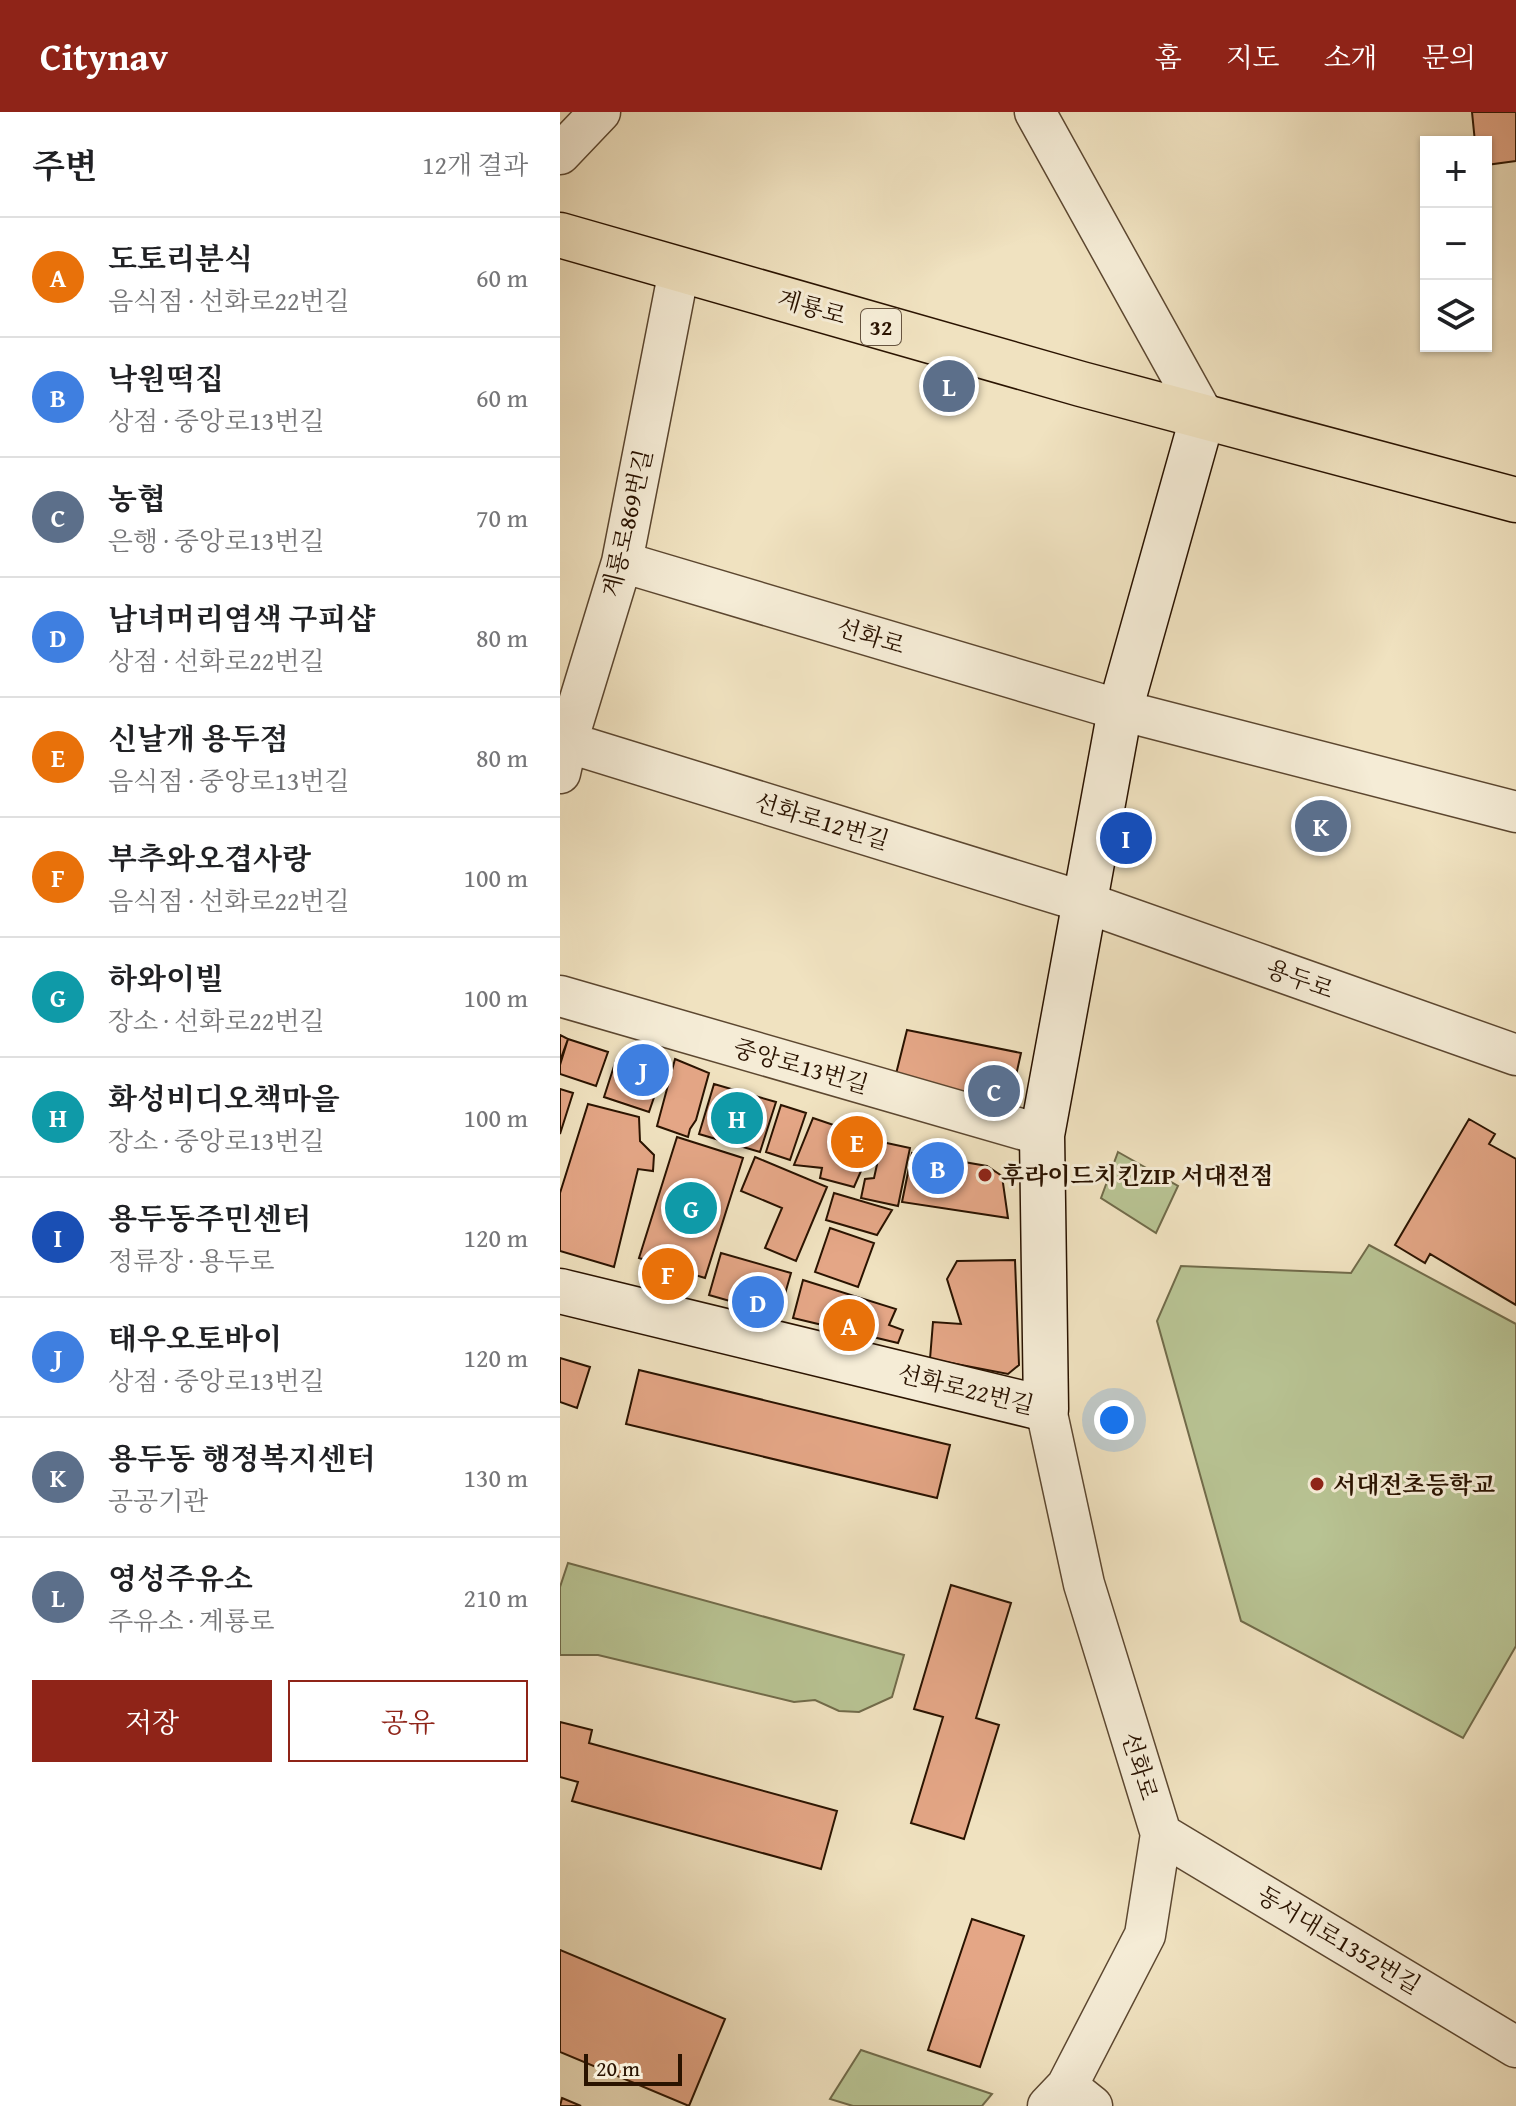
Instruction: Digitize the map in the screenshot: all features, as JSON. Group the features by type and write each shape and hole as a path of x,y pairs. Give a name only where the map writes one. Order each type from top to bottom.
{"main road":[{"name":"계룡로","path":"560,235 1081,384 1516,500"},
{"path":"1046,1409 1042,1135 1120,710 1203,415"},
{"name":"선화로22번길","path":"560,1291 1046,1409"}],"street":[{"path":"560,154 600,112"},
{"path":"1035,112 1203,415"},
{"name":"계룡로869번길","path":"562,751 622,562 679,270"},
{"name":"선화로","path":"622,562 1120,710 1516,812"},
{"name":"선화로12번길","path":"562,751 1084,902"},
{"name":"용두로","path":"1084,902 1516,1055"},
{"name":"중앙로13번길","path":"560,996 1042,1135"},
{"name":"선화로","path":"1046,1409 1084,1584 1161,1834 1145,1935 1069,2099"},
{"name":"동서대로1352번길","path":"1161,1834 1516,2047"}],"green space":[{"path":"1118,1152 1178,1186 1156,1233 1101,1198"},
{"path":"1369,1245 1516,1324 1516,1646 1463,1738 1241,1621 1157,1321 1181,1266 1351,1273"},
{"path":"568,1563 904,1655 892,1697 859,1712 839,1711 815,1700 794,1702 598,1655 560,1655 560,1587"},
{"path":"861,2050 992,2094 982,2106 853,2106 830,2099"}],"building":[{"path":"1472,112 1516,112 1516,161 1492,164 1492,136 1474,136"},
{"path":"907,1030 1021,1053 1011,1098 1001,1107 894,1082"},
{"path":"560,1035 568,1039 560,1061"},
{"path":"568,1039 608,1052 596,1086 560,1074"},
{"path":"675,1059 709,1073 688,1137 657,1126"},
{"path":"616,1060 636,1067 638,1060 664,1068 649,1112 604,1097"},
{"path":"714,1084 776,1102 760,1152 699,1134"},
{"path":"560,1089 573,1093 560,1134"},
{"path":"588,1104 639,1117 640,1141 654,1155 653,1171 638,1169 614,1267 560,1251 560,1193"},
{"path":"781,1105 806,1113 790,1160 766,1152"},
{"path":"813,1118 875,1139 854,1187 820,1178 822,1168 794,1165"},
{"path":"1469,1119 1495,1134 1489,1144 1516,1159 1516,1305 1430,1254 1425,1263 1395,1245"},
{"path":"677,1137 743,1158 705,1278 639,1258"},
{"path":"882,1142 910,1148 898,1206 861,1198 865,1179 874,1178"},
{"path":"912,1153 987,1166 1002,1176 1008,1218 902,1202"},
{"path":"755,1157 827,1187 796,1261 765,1248 782,1208 741,1191"},
{"path":"834,1193 892,1210 877,1235 826,1220"},
{"path":"830,1228 874,1243 858,1287 815,1272"},
{"path":"721,1253 791,1273 779,1315 709,1295"},
{"path":"1015,1260 1019,1365 1008,1374 930,1359 933,1322 961,1324 947,1279 957,1261"},
{"path":"803,1280 896,1309 889,1325 903,1330 898,1343 793,1318"},
{"path":"560,1358 590,1367 577,1408 560,1402"},
{"path":"639,1370 950,1445 937,1498 626,1424"},
{"path":"951,1585 1011,1603 976,1718 999,1725 964,1839 911,1823 943,1717 914,1709"},
{"path":"560,1722 592,1730 589,1743 837,1811 821,1869 572,1801 578,1782 560,1777"},
{"path":"972,1919 1024,1936 980,2067 928,2050"},
{"path":"560,1950 725,2019 689,2106 560,2052"},
{"path":"562,2098 581,2106 560,2106"}],"place":[{"name":"영성주유소","path":"949,386"},
{"name":"용두동 행정복지센터","path":"1321,826"},
{"name":"용두동주민센터","path":"1126,838"},
{"name":"태우오토바이","path":"643,1070"},
{"name":"농협","path":"994,1091"},
{"name":"화성비디오책마을","path":"737,1118"},
{"name":"신날개 용두점","path":"857,1142"},
{"name":"낙원떡집","path":"938,1168"},
{"name":"후라이드치킨ZIP 서대전점","path":"985,1175"},
{"name":"하와이빌","path":"691,1208"},
{"name":"부추와오겹사랑","path":"668,1274"},
{"name":"남녀머리염색 구피샵","path":"758,1302"},
{"name":"도토리분식","path":"849,1325"},
{"name":"서대전초등학교","path":"1317,1484"}]}
